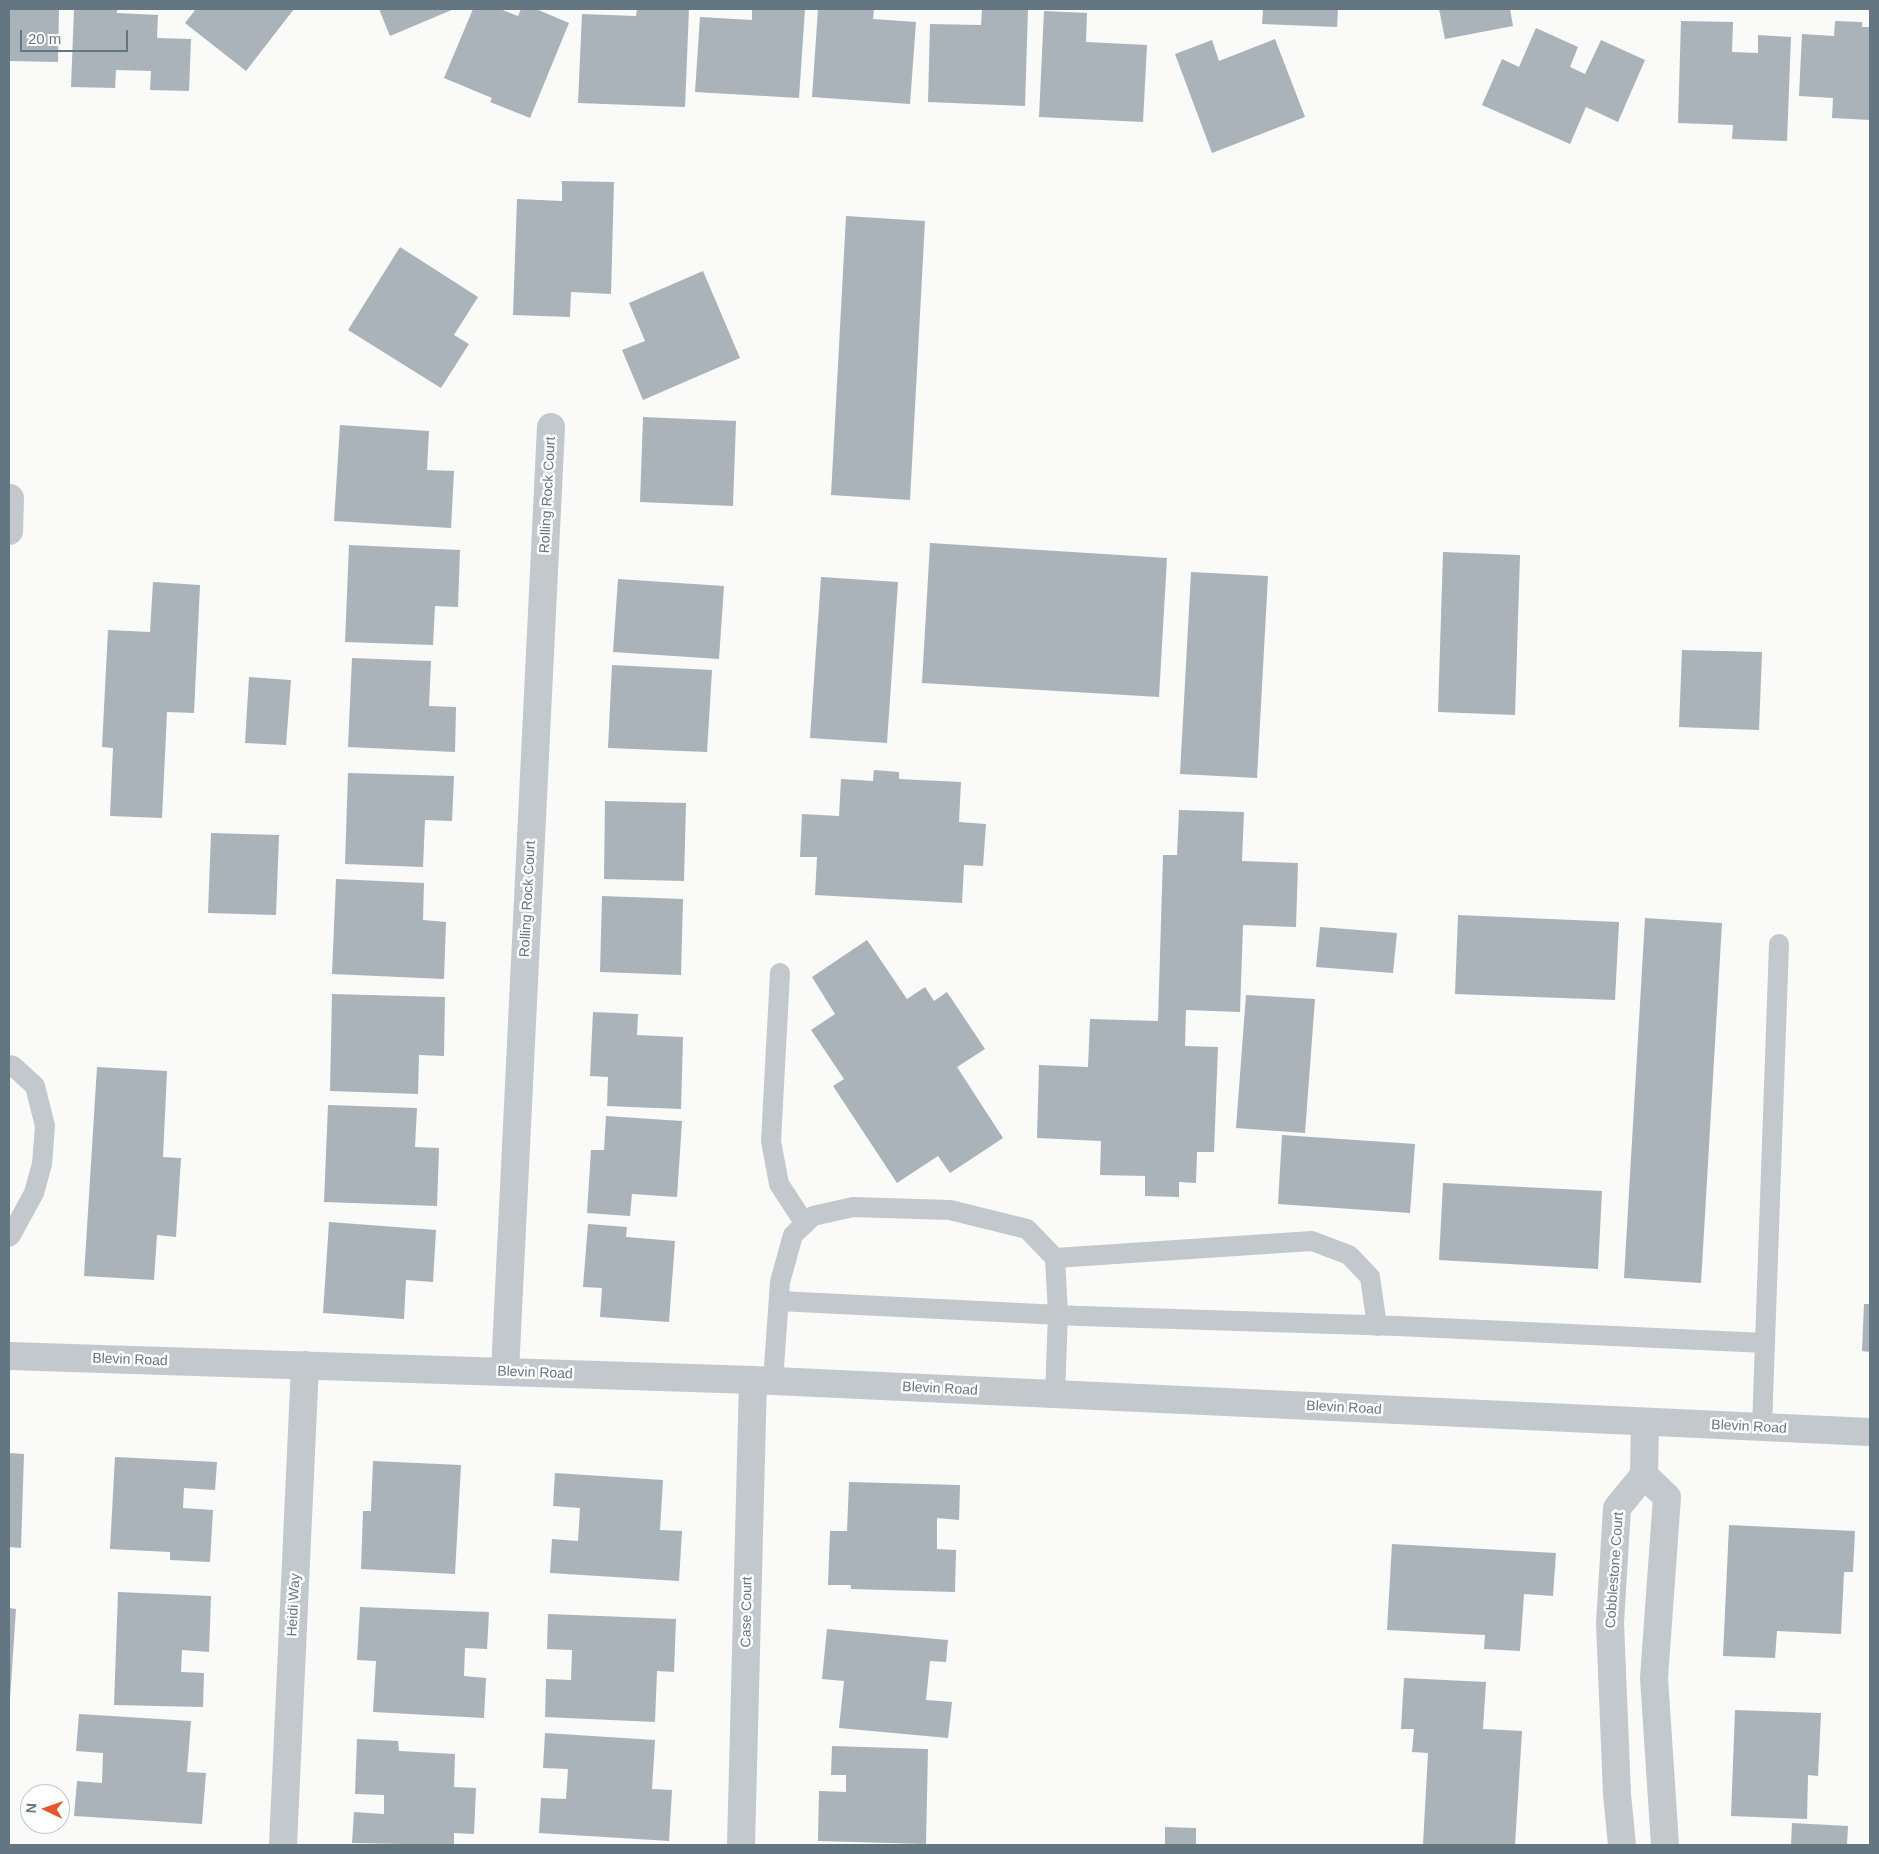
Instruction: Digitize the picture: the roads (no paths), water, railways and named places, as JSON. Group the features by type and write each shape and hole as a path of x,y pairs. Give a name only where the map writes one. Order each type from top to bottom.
{"street":[{"name":"Rolling Rock Court","path":"505,1372 551,427"},
{"path":"9,531 10,498"},
{"name":"Blevin Road","path":"9,1356 763,1380 1870,1432"},
{"name":"Heidi Way","path":"283,1845 305,1366"},
{"name":"Case Court","path":"741,1845 763,1380"},
{"path":"1645,1422 1644,1475 1667,1498 1654,1678 1664,1845"},
{"name":"Cobblestone Court","path":"1622,1845 1617,1794 1610,1623 1617,1508 1644,1475"},
{"path":"1612,1678 1654,1678"}],"lane":[{"path":"1762,1427 1779,944"},
{"path":"780,973 771,1141 779,1184 805,1224"},
{"path":"9,1065 14,1066 35,1086 45,1126 42,1164 34,1193 9,1237"},
{"path":"763,1380 780,1282 793,1235 813,1216 853,1207 950,1210 1027,1229 1055,1258 1058,1314 1054,1394"},
{"path":"1055,1258 1312,1240 1349,1255 1370,1277 1377,1326"},
{"path":"778,1301 1765,1343"}]}
